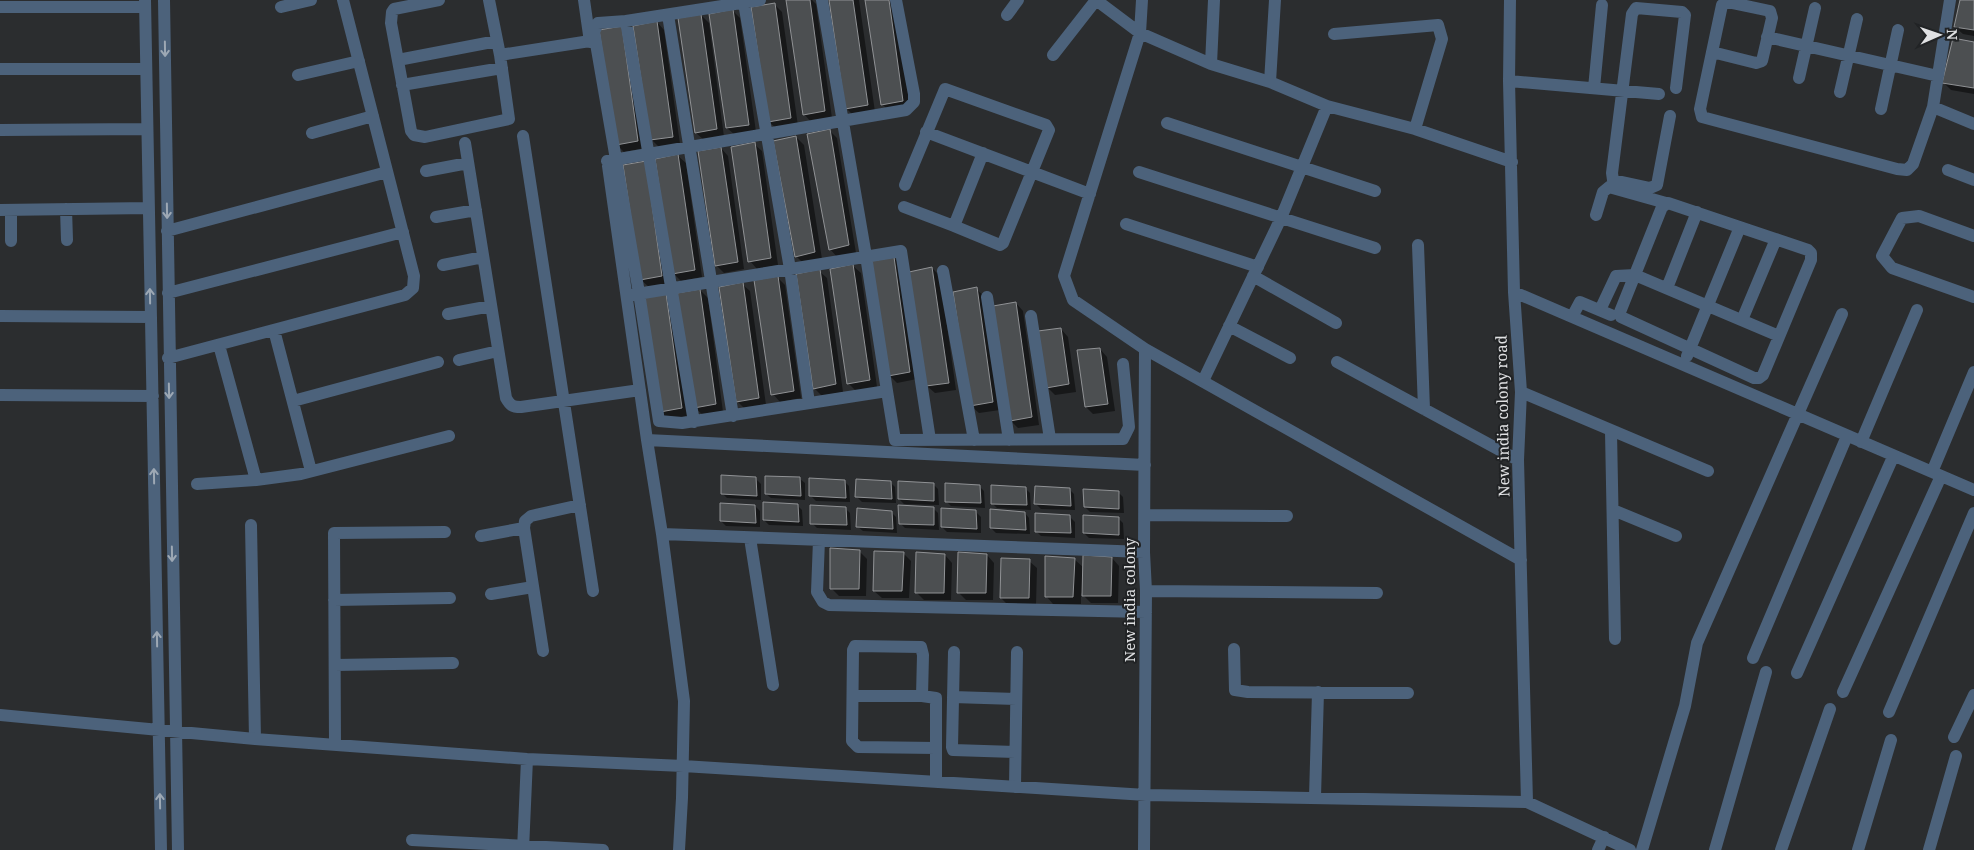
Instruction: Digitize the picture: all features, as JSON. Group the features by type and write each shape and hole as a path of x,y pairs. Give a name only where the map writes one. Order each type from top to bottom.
{"street":[{"path":"164,0 168,358 178,850"},
{"path":"281,7 311,0"},
{"path":"168,358 405,295 413,288 414,276 343,0"},
{"path":"439,0 394,9 392,12 391,23 411,131 414,135 425,137 509,119 501,61 489,0"},
{"path":"584,0 633,294 659,421 694,422 886,391"},
{"path":"611,160 594,32 598,23 626,21 760,0"},
{"path":"822,0 866,256 895,440 1123,439 1129,427 1123,364"},
{"path":"611,160 906,110 914,102 896,0"},
{"path":"1008,15 1018,0"},
{"path":"1053,55 1096,0 1140,33 1211,64 1270,82 1327,106 1415,128 1512,162"},
{"path":"1142,0 1140,33 1064,276 1073,300 1145,349 1521,560"},
{"path":"1211,64 1214,0"},
{"path":"1270,82 1275,0"},
{"name":"New india colony road","path":"1510,0 1509,81 1514,292 1521,392 1518,460 1527,802"},
{"path":"1712,52 1762,62 1772,15 1770,11 1727,2 1722,6 1712,52 1700,109 1702,117 1906,170 1913,164 1932,107 1950,0"},
{"path":"744,2 790,269 809,404"},
{"path":"0,7 145,4 161,850"},
{"path":"1594,88 1602,4"},
{"path":"1670,116 1657,185 1650,188 1615,182 1612,173 1621,91 1632,14 1636,8 1682,12 1686,15 1676,88"},
{"path":"1799,78 1815,8"},
{"path":"668,15 691,147 733,416"},
{"path":"1840,92 1857,19"},
{"path":"626,21 694,422"},
{"path":"1334,34 1438,25 1442,39 1415,128"},
{"path":"1881,108 1898,30"},
{"path":"1767,37 1938,76"},
{"path":"402,85 590,40"},
{"path":"398,60 497,41"},
{"path":"298,75 359,61"},
{"path":"0,69 146,68"},
{"path":"1509,81 1658,94"},
{"path":"904,208 997,244 1003,244 1049,130 948,88 943,91 905,185"},
{"path":"1203,382 1281,218 1327,106"},
{"path":"1932,107 1974,124"},
{"path":"312,132 373,116"},
{"path":"1167,123 1376,190"},
{"path":"0,130 147,129"},
{"path":"926,132 1090,194"},
{"path":"523,136 593,591"},
{"path":"465,143 506,398 513,407 640,390"},
{"path":"954,226 983,153"},
{"path":"426,171 468,163"},
{"path":"1948,170 1974,180"},
{"path":"167,231 387,172"},
{"path":"1139,172 1375,248"},
{"path":"1596,215 1603,192 1609,187 1666,203 1697,212 1808,250 1811,253 1811,260 1763,375 1759,378 1754,378 1622,319 1620,312 1663,205 1666,203"},
{"path":"11,241 5,210 148,208"},
{"path":"66,209 67,240"},
{"path":"436,217 476,210"},
{"path":"1667,288 1697,212"},
{"path":"1974,236 1919,216 1902,218 1882,256 1892,268 1974,297"},
{"path":"1126,224 1256,271 1336,323"},
{"path":"1683,365 1740,227"},
{"path":"168,293 402,232"},
{"path":"1742,320 1776,239"},
{"path":"1418,244 1424,409"},
{"path":"633,294 901,251 930,440"},
{"path":"443,265 483,257"},
{"path":"943,271 974,440"},
{"path":"1572,317 1580,302 1605,313 1616,276 1635,275 1779,336"},
{"path":"1514,292 1893,457 1974,490"},
{"path":"633,294 640,390 662,534 684,701 679,850"},
{"path":"987,297 1009,440"},
{"path":"448,314 491,306"},
{"path":"1861,442 1917,310"},
{"path":"1642,850 1685,706 1697,643 1842,314"},
{"path":"0,316 151,317"},
{"path":"1031,316 1050,440"},
{"path":"1229,326 1290,358"},
{"path":"274,330 311,471"},
{"path":"218,345 256,480"},
{"name":"New india colony","path":"1144,850 1146,795 1145,349"},
{"path":"459,360 498,351"},
{"path":"293,401 438,362"},
{"path":"1337,362 1518,460"},
{"path":"1843,692 1937,474 1974,372"},
{"path":"1521,392 1611,432 1708,470"},
{"path":"0,395 152,396"},
{"path":"1611,432 1615,640"},
{"path":"197,484 256,480 311,471 449,436"},
{"path":"1753,658 1847,436"},
{"path":"647,440 1145,465"},
{"path":"1797,673 1893,457"},
{"path":"543,651 524,528 525,521 531,516 580,505"},
{"path":"1613,510 1676,536"},
{"path":"1889,712 1974,513"},
{"path":"1146,515 1287,516"},
{"path":"251,525 255,739"},
{"path":"481,536 524,528"},
{"path":"335,744 334,533 445,532"},
{"path":"662,534 1144,552"},
{"path":"750,538 773,685"},
{"path":"819,540 817,592 822,602 829,605 1146,612"},
{"path":"491,594 533,586"},
{"path":"1146,591 1377,594"},
{"path":"334,600 450,598"},
{"path":"922,696 923,655 921,647 855,646 853,650 852,741 855,746 936,748"},
{"path":"1234,649 1235,690 1248,692 1408,693"},
{"path":"954,652 953,750 1015,752"},
{"path":"1015,787 1017,652"},
{"path":"335,665 453,663"},
{"path":"1715,850 1766,672"},
{"path":"1315,797 1318,692"},
{"path":"1954,737 1974,695"},
{"path":"853,696 934,697 936,700 936,782"},
{"path":"953,697 1016,699"},
{"path":"1781,850 1830,710"},
{"path":"0,715 255,739 527,759 683,766 1146,795 1527,802 1630,850"},
{"path":"1858,850 1891,740"},
{"path":"1929,850 1956,756"},
{"path":"523,847 527,759"},
{"path":"1598,850 1604,837"},
{"path":"412,840 436,845 603,850"}],"building":[{"path":"786,0 810,0 825,111 803,115"},
{"path":"829,0 853,0 868,105 845,109"},
{"path":"865,0 889,0 903,101 881,105"},
{"path":"1960,0 1974,0 1974,30 1954,27"},
{"path":"775,3 791,118 768,122 751,7"},
{"path":"733,9 749,125 726,128 709,14"},
{"path":"701,14 717,129 695,133 678,18"},
{"path":"657,21 673,137 650,140 633,26"},
{"path":"622,26 638,141 616,145 599,30"},
{"path":"1953,38 1974,42 1974,88 1942,83"},
{"path":"830,129 849,245 829,250 807,134"},
{"path":"796,136 815,252 795,257 773,141"},
{"path":"755,142 771,258 748,262 731,147"},
{"path":"721,147 738,262 715,266 698,151"},
{"path":"678,154 695,270 672,274 655,159"},
{"path":"646,161 662,276 640,280 623,165"},
{"path":"894,257 910,372 888,376 871,261"},
{"path":"853,264 870,380 847,384 830,269"},
{"path":"932,267 949,383 926,386 909,272"},
{"path":"820,269 836,384 813,389 796,274"},
{"path":"778,276 794,391 771,395 754,280"},
{"path":"743,282 759,398 736,402 719,287"},
{"path":"977,287 993,402 970,406 953,292"},
{"path":"700,289 716,404 694,408 677,293"},
{"path":"666,293 682,408 660,412 643,297"},
{"path":"1016,302 1032,417 1010,421 993,306"},
{"path":"1061,328 1069,384 1046,388 1038,331"},
{"path":"1100,348 1108,404 1085,407 1077,350"},
{"path":"721,475 756,477 757,496 721,494"},
{"path":"765,476 800,477 801,496 765,494"},
{"path":"809,478 845,480 846,498 809,496"},
{"path":"856,479 891,481 892,499 855,497"},
{"path":"898,481 934,483 934,501 898,499"},
{"path":"945,483 980,485 981,503 945,502"},
{"path":"991,485 1026,487 1027,505 991,504"},
{"path":"1035,486 1070,488 1071,506 1034,504"},
{"path":"1083,489 1119,491 1119,509 1084,507"},
{"path":"763,502 798,504 799,522 763,520"},
{"path":"720,503 755,505 756,523 720,521"},
{"path":"810,505 846,507 847,525 810,524"},
{"path":"898,505 934,507 934,525 899,524"},
{"path":"857,508 892,511 893,529 856,527"},
{"path":"941,508 976,510 977,529 941,527"},
{"path":"990,509 1025,512 1026,530 990,528"},
{"path":"1035,513 1070,515 1071,533 1035,532"},
{"path":"1083,515 1119,517 1119,535 1083,533"},
{"path":"830,548 860,550 859,589 830,589"},
{"path":"874,551 904,552 902,591 873,591"},
{"path":"916,552 945,554 944,593 915,593"},
{"path":"958,552 987,554 986,593 957,593"},
{"path":"1083,555 1112,557 1111,596 1082,596"},
{"path":"1045,556 1075,558 1073,597 1045,597"},
{"path":"1001,558 1030,559 1029,598 1000,598"}]}
